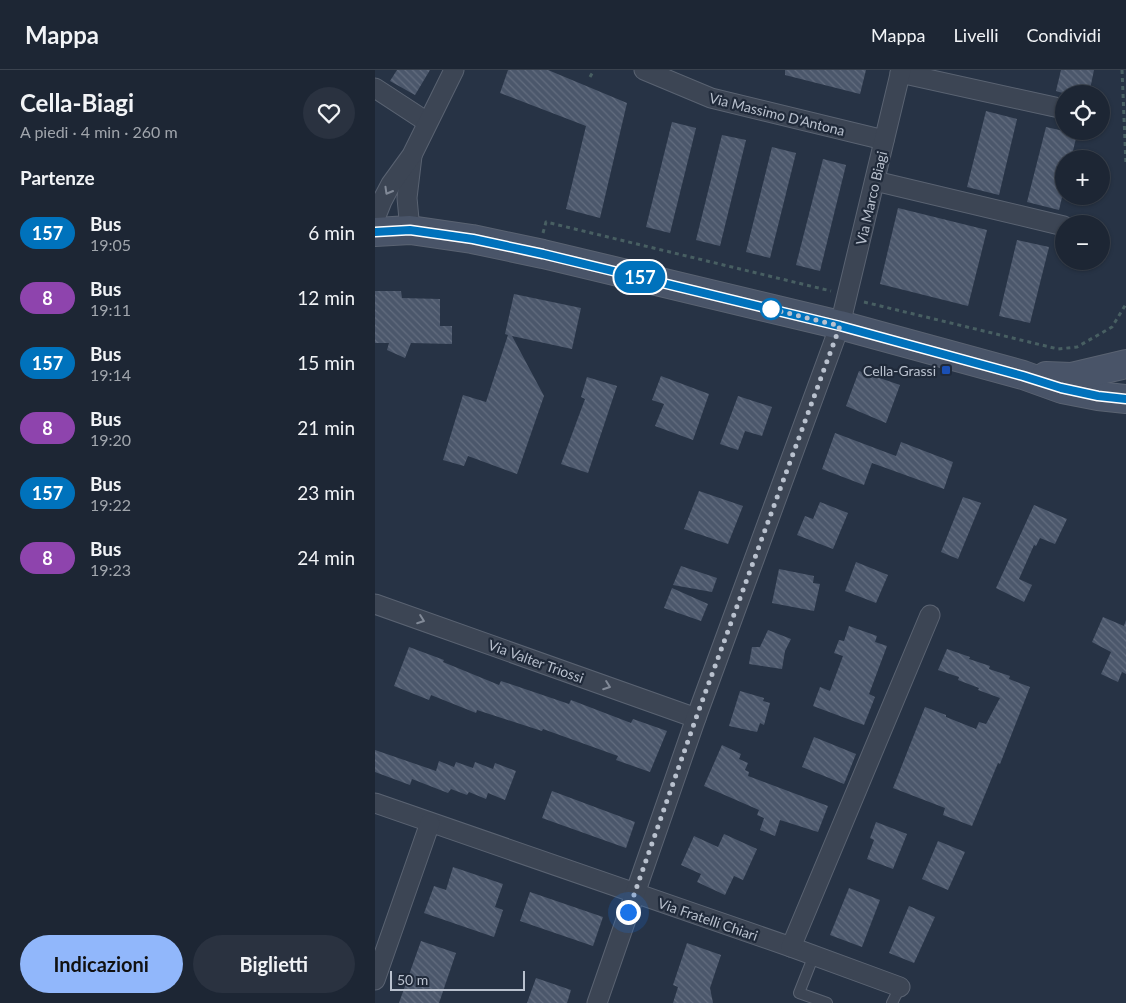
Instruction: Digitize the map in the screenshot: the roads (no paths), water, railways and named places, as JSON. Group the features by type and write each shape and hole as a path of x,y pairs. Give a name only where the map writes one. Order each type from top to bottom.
{"street":[{"path":"453,70 413,155 391,184 382,201 376,216 375,232 410,230 473,239 538,253 840,306 1023,376 1061,388 1098,396 1126,399"},
{"name":"Via Massimo D'Antona","path":"644,70 711,98 884,140"},
{"path":"900,72 1055,107"},
{"name":"Via Marco Biagi","path":"597,1003 840,306 875,181 900,72"},
{"path":"375,88 427,122"},
{"path":"410,230 407,198 413,155"},
{"path":"875,181 1055,224"},
{"path":"1023,376 1071,377 1126,364"},
{"name":"Via Valter Triossi","path":"375,604 696,718"},
{"path":"791,947 930,615"},
{"name":"Via Fratelli Chiari","path":"375,803 814,955 896,995"},
{"path":"375,980 430,823"}],"lane":[{"path":"814,955 799,993 827,1003"}],"place":[{"name":"Cella-Grassi","path":"946,370"}]}
